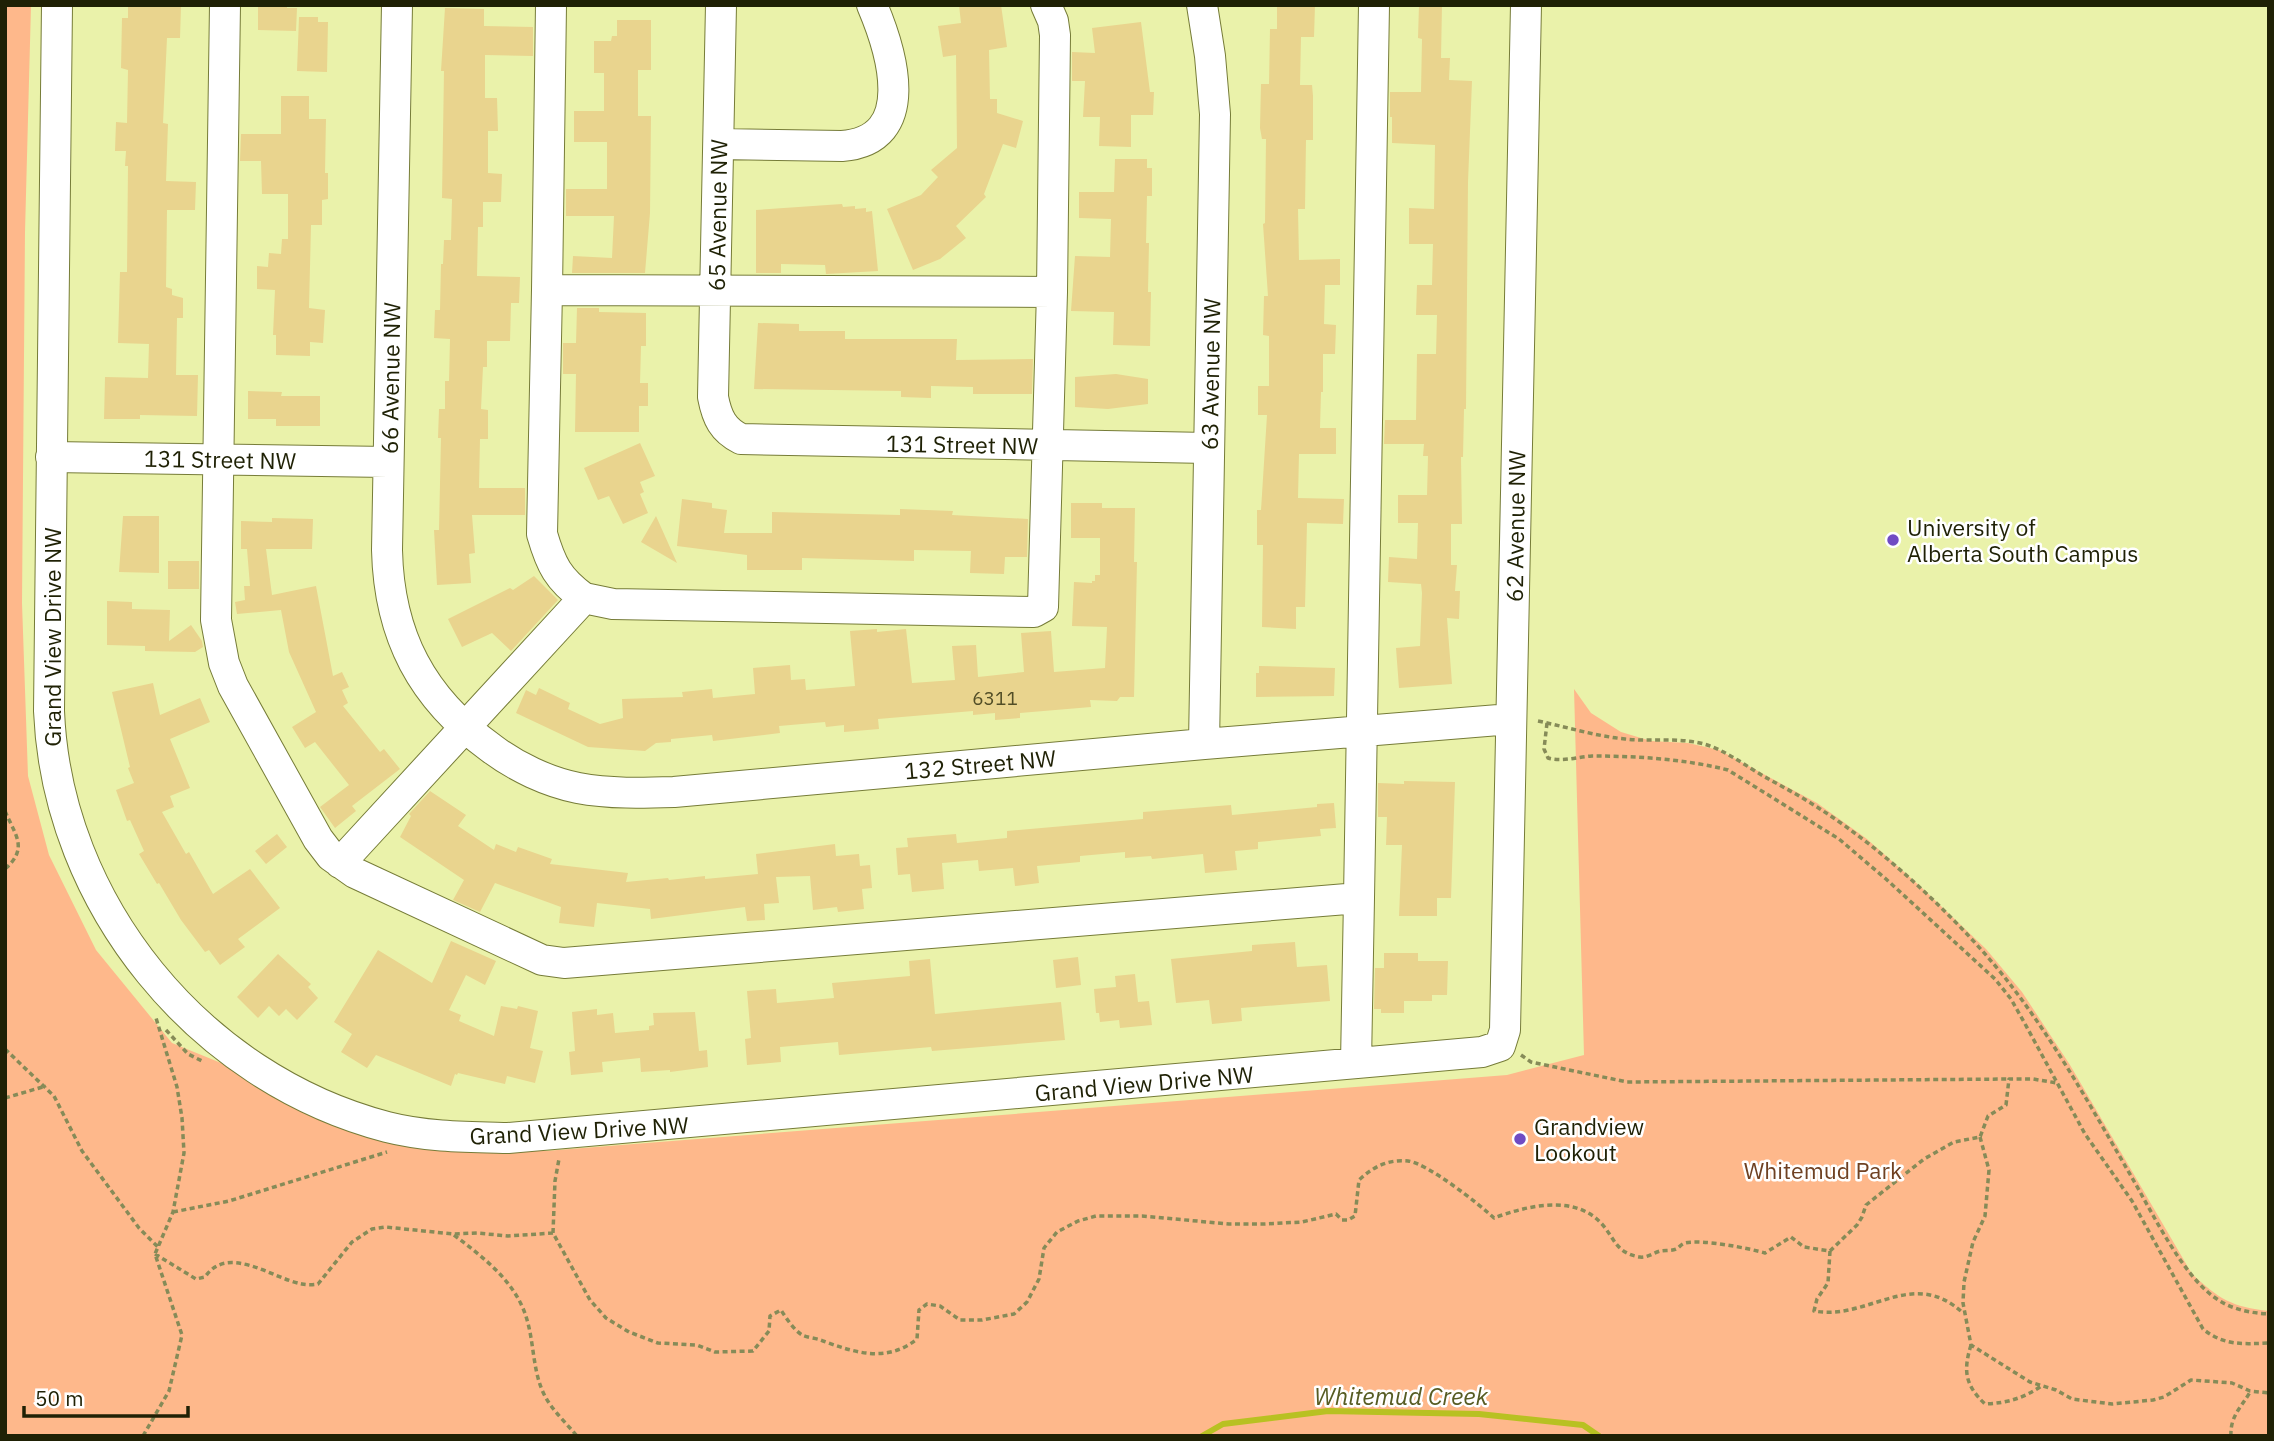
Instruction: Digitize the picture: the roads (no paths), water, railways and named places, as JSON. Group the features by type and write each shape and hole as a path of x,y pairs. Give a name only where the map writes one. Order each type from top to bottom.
{"street":[{"name":"Grand View Drive NW","path":"57,5 49,711 54,767 61,800 75,841 96,890 120,933 154,979 197,1025 236,1056 285,1086 347,1114 387,1127 426,1134 508,1138 1510,1050"},
{"path":"225,5 216,620 224,663 233,686 318,839 340,863 355,873 542,960 564,964 1359,898"},
{"name":"66 Avenue NW","path":"397,5 387,550 392,604 402,639 417,671 440,703 464,729"},
{"path":"551,5 542,534 551,564 566,585 584,598 613,604 1034,612 1043,607 1052,292 1055,35 1053,21 1046,5"},
{"name":"65 Avenue NW","path":"721,5 713,397 721,424"},
{"path":"719,144 842,146 871,140 880,132 889,117 893,82 885,35 872,5"},
{"name":"63 Avenue NW","path":"1202,5 1215,114 1204,744"},
{"path":"1356,1063 1374,5"},
{"name":"62 Avenue NW","path":"1510,1050 1505,1030 1525,5"},
{"path":"547,290 1052,292"},
{"name":"131 Street NW","path":"721,424 741,439 1208,448"},
{"name":"131 Street NW","path":"51,457 388,462"},
{"path":"340,863 584,598"},
{"name":"132 Street NW","path":"464,729 500,755 532,773 576,788 619,793 674,792 1511,719"}],"waterway":[{"name":"Whitemud Creek","path":"1202,1436 1223,1424 1328,1411 1479,1414 1583,1425 1599,1436"}],"place":[{"name":"University of Alberta South Campus","path":"1893,540"},
{"name":"Grandview Lookout","path":"1520,1139"}],"park label":[{"name":"Whitemud Park","path":"1823,1170"}]}
